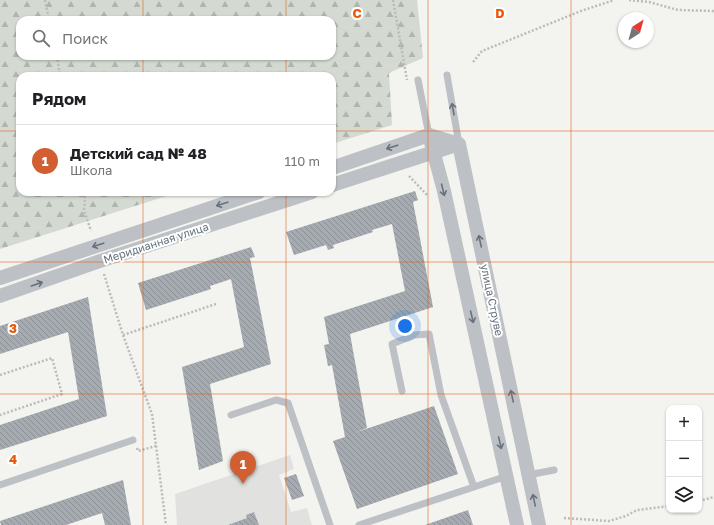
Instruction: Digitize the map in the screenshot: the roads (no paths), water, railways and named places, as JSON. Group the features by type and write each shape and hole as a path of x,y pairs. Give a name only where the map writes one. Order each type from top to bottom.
{"street":[{"path":"336,167 429,135 459,144"},
{"path":"429,135 444,191 517,525"},
{"path":"336,185 459,144"},
{"name":"улица Струве","path":"459,144 539,525"},
{"name":"Меридианная улица","path":"0,278 247,196"},
{"name":"Меридианная улица","path":"0,296 100,261 300,196"}],"lane":[{"name":"улица Струве","path":"447,75 459,144"},
{"path":"418,80 429,135"},
{"path":"402,391 392,344 414,335 429,334 441,395 474,487"},
{"path":"231,415 276,400 288,403 330,525"},
{"path":"0,485 133,440"},
{"path":"528,475 554,470"},
{"path":"359,525 507,476"}],"place":[{"name":"Детский сад № 48","path":"243,484"}]}
